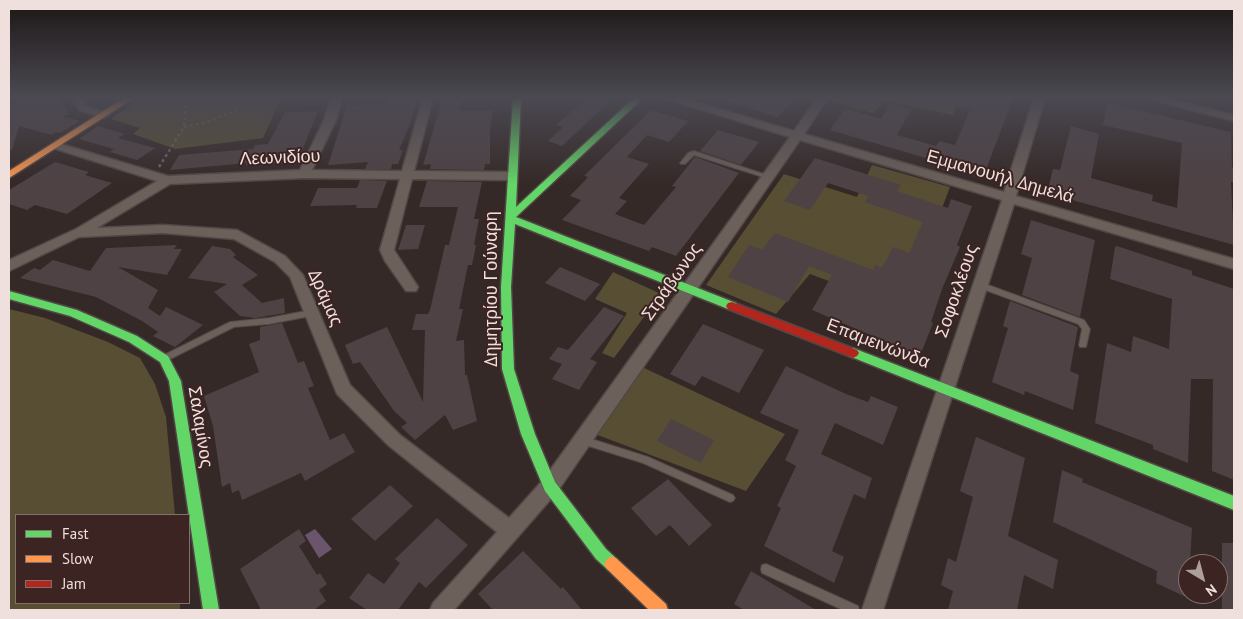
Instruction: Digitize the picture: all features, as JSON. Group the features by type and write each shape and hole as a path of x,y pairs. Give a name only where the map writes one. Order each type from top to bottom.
{"street":[{"path":"9,175 86,127"},
{"path":"304,174 327,127"},
{"path":"411,287 390,258 387,250 420,127"},
{"name":"Δημητρίου Γούναρη","path":"514,127 506,287 508,369 528,434 550,486 601,554 660,610"},
{"path":"509,218 607,127"},
{"name":"Εμμανουήλ Δημελά","path":"766,127 1234,264"},
{"name":"Στράβωνος","path":"440,610 550,486 802,127"},
{"name":"Σοφοκλέους","path":"872,610 1010,198 1030,127"},
{"name":"Λεωνιδίου","path":"57,146 167,180 304,174 511,176"},
{"path":"77,233 167,180"},
{"name":"Επαμεινώνδα","path":"509,218 1234,503"},
{"name":"Δράμας","path":"9,266 77,233 162,229 237,235 280,259 296,275 343,388 394,440 510,530"},
{"path":"9,295 73,313 133,339 164,359"},
{"name":"Σαλαμίνος","path":"164,359 175,381 211,610"}],"lane":[{"path":"683,163 690,154 694,153 768,176"},
{"path":"980,285 1082,322 1086,329 1083,345"},
{"path":"164,359 233,324 269,322 311,313"},
{"path":"582,440 645,460 730,498"},
{"path":"766,569 854,610"}],"path":[{"path":"153,176 184,127"}],"shaded area":[{"path":"136,127 268,127 263,138 175,149 133,134 140,128"},
{"path":"872,165 950,187 932,235 899,307 810,274 776,314 706,285 784,174 857,197"},
{"path":"613,272 660,295 614,358 602,353 627,313 595,299"},
{"path":"9,309 45,318 108,342 140,358 155,384 166,417 175,514 15,514 15,604 180,604 180,610 9,610"},
{"path":"642,367 785,434 746,491 595,434"},
{"path":"315,529 332,549 319,558 305,535"}],"building":[{"path":"9,127 19,127 12,150 9,149"},
{"path":"22,127 70,127 52,135"},
{"path":"97,127 101,127 125,134 118,138 155,148 137,160 110,152 114,149 79,139"},
{"path":"277,127 312,127 297,163 246,165 247,163 170,170 179,155 253,149 255,145 268,144"},
{"path":"340,127 409,127 399,150 403,150 398,164 392,164 391,169 365,169 368,162 328,165"},
{"path":"434,127 490,127 490,164 485,164 484,170 430,169 431,164 423,165"},
{"path":"563,127 582,127 562,146 548,141"},
{"path":"634,127 683,127 669,142 647,135 627,157 649,164 619,198 627,201 615,214 644,225 676,187 672,186 695,157 739,173 676,256 652,247 649,251 562,220 581,200 570,196 588,177 584,176"},
{"path":"832,127 902,127 897,135 936,146 939,141 955,145 963,127 1002,127 984,175 830,130"},
{"path":"1071,127 1074,127 1099,134 1091,178 1153,195 1152,201 1177,208 1182,143 1111,127 1209,127 1231,132 1232,167 1234,168 1234,183 1231,182 1234,245 1047,193 1053,169 1060,170"},
{"path":"718,130 759,142 741,165 700,151"},
{"path":"815,158 901,185 897,191 948,208 951,199 972,206 957,245 960,247 942,289 931,322 933,323 920,356 812,310 832,275 809,266 788,302 728,277 749,245 762,250 775,233 873,270 875,265 882,268 893,247 909,253 923,222 865,202 868,196 828,183 810,210 784,201"},
{"path":"55,162 89,172 85,175 112,183 67,214 35,205 27,210 9,204 9,190"},
{"path":"360,180 387,181 377,208 356,208 357,205 310,206 318,188 357,188"},
{"path":"427,181 482,182 474,219 479,219 474,245 476,245 472,265 468,265 459,309 463,309 456,341 464,340 465,375 467,375 477,421 453,430 445,415 415,440 401,427 407,423 394,411 360,362 353,364 345,345 387,327 423,402 425,330 412,330 416,314 428,314 430,310 445,245 449,245 458,207 419,207"},
{"path":"1031,220 1095,240 1080,317 1022,295 1032,258 1021,254"},
{"path":"406,225 425,225 418,249 398,250"},
{"path":"177,245 174,249 182,249 167,275 118,267 158,290 148,308 160,316 166,307 203,325 175,347 153,336 158,332 142,321 96,297 20,278 34,268 40,270 53,260 90,271 106,248"},
{"path":"212,246 230,249 236,255 233,257 258,275 242,285 262,303 284,298 285,313 255,318 240,316 214,292 227,284 188,278"},
{"path":"1117,246 1192,271 1192,275 1234,289 1234,480 1212,471 1213,379 1191,379 1188,463 1153,449 1153,445 1095,423 1107,343 1131,352 1133,336 1169,349 1172,299 1110,279 1115,247"},
{"path":"560,267 600,284 585,301 545,283"},
{"path":"1010,301 1078,327 1070,371 1079,375 1073,410 1025,391 1024,395 992,382 1008,328 1003,326"},
{"path":"604,307 624,316 590,359 597,362 579,390 552,379 562,364 549,359 558,347 568,350"},
{"path":"282,323 298,363 304,361 314,386 308,388 330,440 344,433 355,452 305,481 301,473 242,500 239,490 232,493 230,483 222,487 213,426 204,396 259,372 249,344 260,340 260,327"},
{"path":"703,324 764,350 739,393 702,376 695,386 670,374"},
{"path":"786,366 846,394 868,402 871,396 898,407 883,445 835,423 821,454 872,478 865,499 854,494 832,551 844,557 834,583 764,546 781,508 777,506 796,466 785,460 799,430 760,413"},
{"path":"671,419 714,440 701,463 657,441"},
{"path":"976,437 1025,458 1008,536 1058,560 1053,589 1024,575 1017,610 948,610 953,591 941,585 948,558 956,562 973,497 960,491"},
{"path":"1062,470 1083,479 1082,482 1192,528 1191,554 1178,554 1178,593 1156,583 1157,571 1053,522"},
{"path":"668,479 712,525 689,546 670,525 656,536 631,508"},
{"path":"390,485 413,506 375,541 351,519"},
{"path":"437,518 468,545 426,588 419,582 398,610 367,610 349,598 368,573 384,584 400,563 395,559"},
{"path":"299,529 306,541 299,546 317,575 320,573 327,584 319,590 326,601 314,610 261,610 240,569"},
{"path":"1222,543 1234,543 1234,610 1222,610 1222,604 1228,604 1228,554 1222,554"},
{"path":"523,551 561,589 563,587 582,610 493,610 478,594"},
{"path":"751,571 816,610 744,610 734,604"}],"traffic: fast":[{"path":"515,127 506,287 508,369 528,434 550,486 601,554 612,564"},
{"path":"608,127 509,218 732,306"},
{"path":"9,295 73,313 133,339 164,359 175,381 211,610"},
{"path":"853,353 1234,503"}],"traffic: slow":[{"path":"9,175 85,127"},
{"path":"612,564 660,610"}],"traffic: jam":[{"path":"732,306 853,353"}]}
